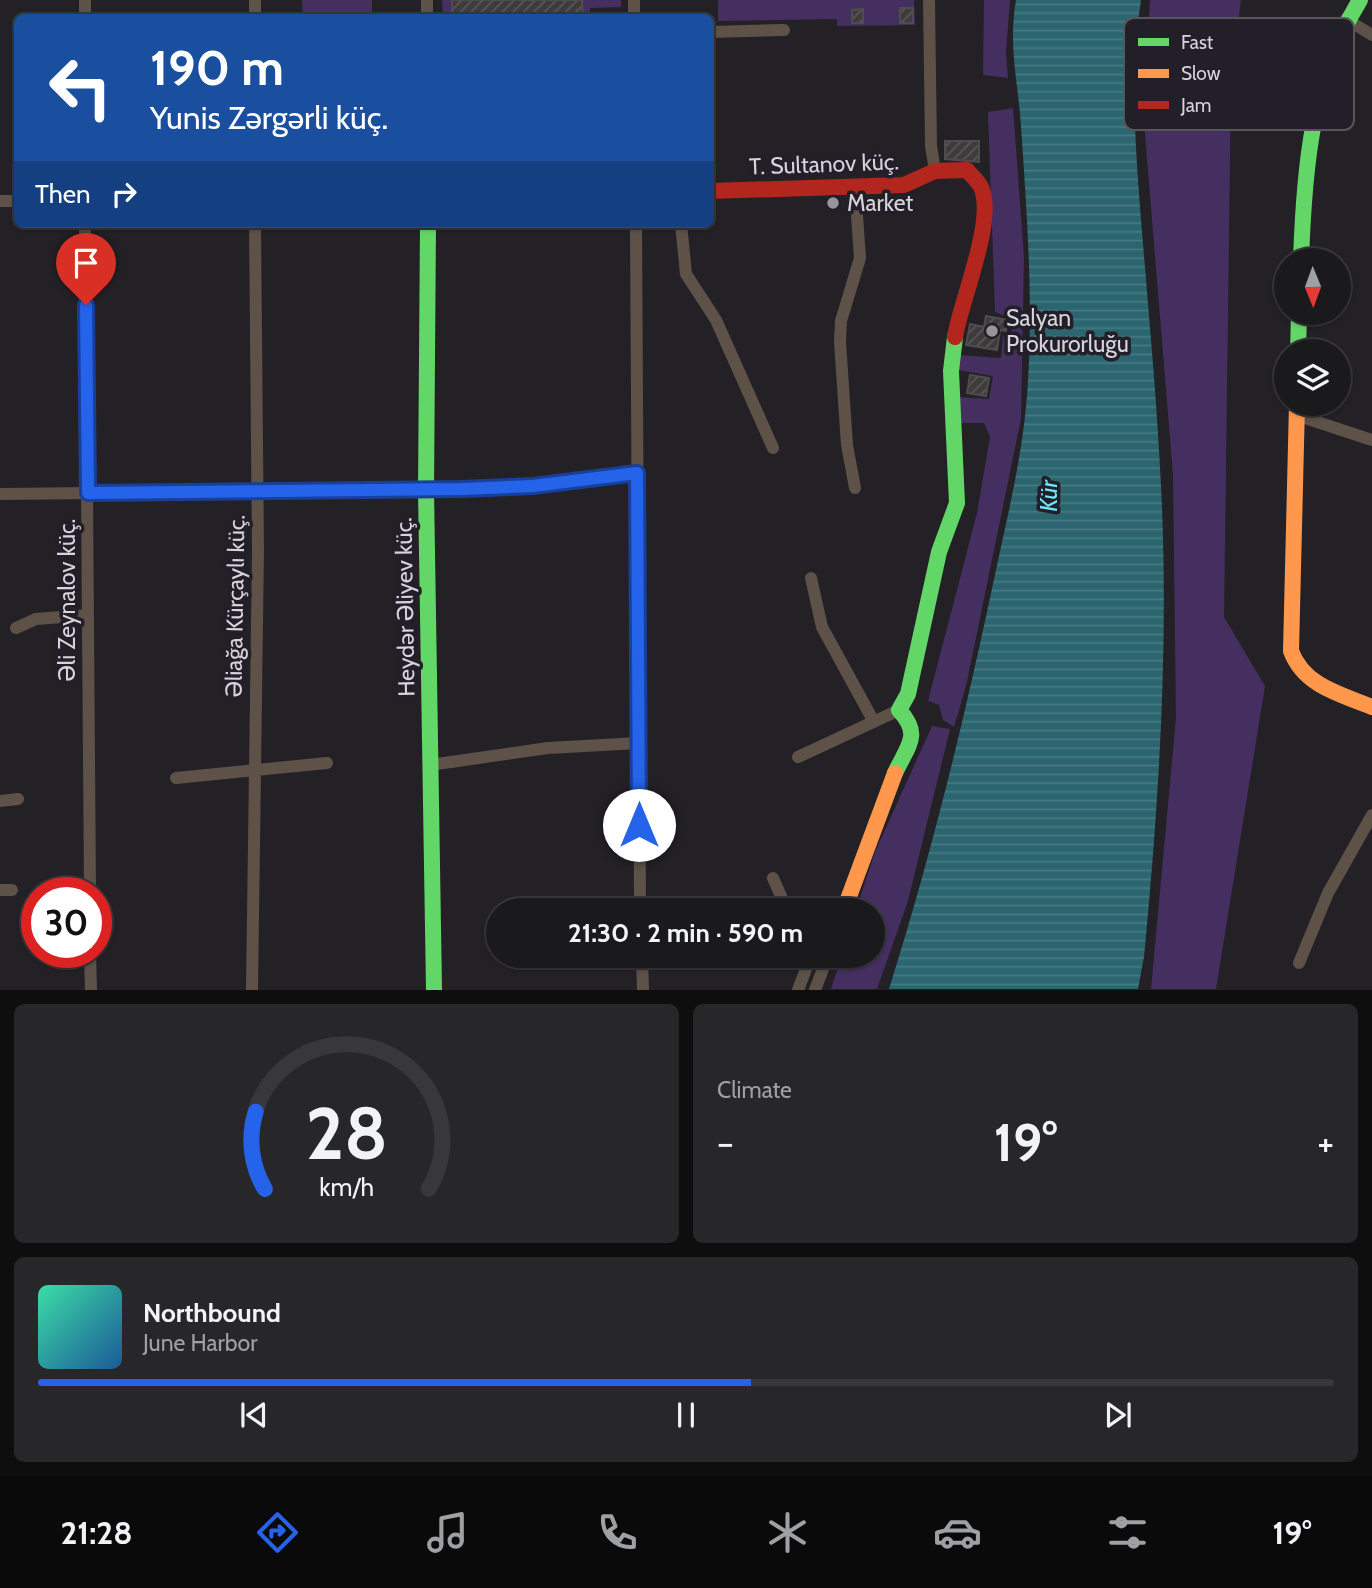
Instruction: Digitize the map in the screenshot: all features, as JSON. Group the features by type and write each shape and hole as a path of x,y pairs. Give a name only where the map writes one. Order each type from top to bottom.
{"street":[{"path":"798,757 899,710 908,694 936,562 957,503 951,371 956,332 983,224 984,205 976,177 960,169 935,171 931,146 929,0"},
{"path":"1347,18 1360,0"},
{"path":"1354,24 1372,34"},
{"path":"714,32 784,30"},
{"path":"1302,248 1312,130"},
{"name":"T. Sultanov küç.","path":"714,191 904,186 935,171"},
{"path":"855,187 860,258 841,321 840,342 847,445 855,488"},
{"name":"Əli Zeynalov küç.","path":"85,228 90,877"},
{"name":"Əliağa Kürçaylı küç.","path":"252,989 258,491 254,228"},
{"name":"Heydər Əliyev küç.","path":"428,228 426,490 434,989"},
{"path":"636,228 640,898"},
{"path":"681,228 686,274 716,320 773,448"},
{"path":"1297,416 1291,651 1293,664 1312,682 1372,707"},
{"path":"1312,416 1372,440"},
{"path":"0,494 426,490 533,486 637,473"},
{"path":"811,578 822,627 874,722"},
{"path":"16,628 36,619 88,615"},
{"path":"848,898 876,819 913,732 912,724 899,710"},
{"path":"430,765 548,748 639,743"},
{"path":"176,778 327,763"},
{"path":"0,801 18,799"},
{"path":"1299,962 1328,893 1372,815"},
{"path":"774,878 782,898"},
{"path":"90,968 91,989"},
{"path":"642,968 643,989"},
{"path":"798,989 806,968"},
{"path":"816,989 824,968"}],"shaded area":[{"path":"302,0 372,0 372,14 303,14"},
{"path":"442,0 621,0 621,7 590,8 590,14 443,14"},
{"path":"718,0 914,0 915,25 837,26 837,19 718,21"},
{"path":"984,0 1010,0 1006,52 1008,78 983,75"},
{"path":"1150,0 1241,0 1239,18 1149,18"},
{"path":"1013,108 1024,257 1021,419 966,686 954,727 943,720 939,705 928,701 977,513 990,437 984,423 957,423 957,397 989,399 993,376 958,370 959,355 1001,358 1003,336 1010,335 1013,319 995,312 988,112"},
{"path":"1145,130 1230,130 1224,617 1265,686 1216,989 1151,989 1176,718 1173,475"},
{"path":"932,726 950,729 908,901 885,966 885,898 860,898 875,852"},
{"path":"838,968 884,968 877,989 831,989"}],"water":[{"name":"Kür","path":"1016,0 1141,0 1139,18 1124,18 1124,130 1136,130 1159,454 1164,604 1158,781 1144,957 1138,989 889,989 933,839 958,737 1008,514 1025,420 1030,295 1020,110 1013,48"}],"building":[{"path":"452,0 582,0 583,14 452,14"},
{"path":"900,8 913,8 913,23 900,23"},
{"path":"863,9 863,23 852,23 852,10"},
{"path":"945,141 979,141 979,162 945,159"},
{"path":"986,316 1008,320 1006,331 1000,330 997,350 966,345 970,324 984,327"},
{"path":"970,375 989,378 986,396 967,393"}],"traffic: fast":[{"path":"1350,18 1360,0"},
{"path":"1302,248 1312,130"},
{"path":"428,228 426,490 434,990"},
{"path":"1298,339 1299,326"},
{"path":"895,773 908,747 911,734 910,726 899,710 908,694 939,552 957,503 951,371 955,337"}],"traffic: slow":[{"path":"1297,416 1291,651 1297,663 1314,681 1372,707"},
{"path":"848,898 895,773"}],"traffic: jam":[{"path":"714,191 904,185 935,171 967,170 981,187 984,219 955,337"}],"place":[{"name":"Market","path":"833,203"},
{"name":"Salyan Prokurorluğu","path":"992,331"}],"route":[{"path":"86,305 88,493 461,489 533,486 637,473 639,825"}]}
